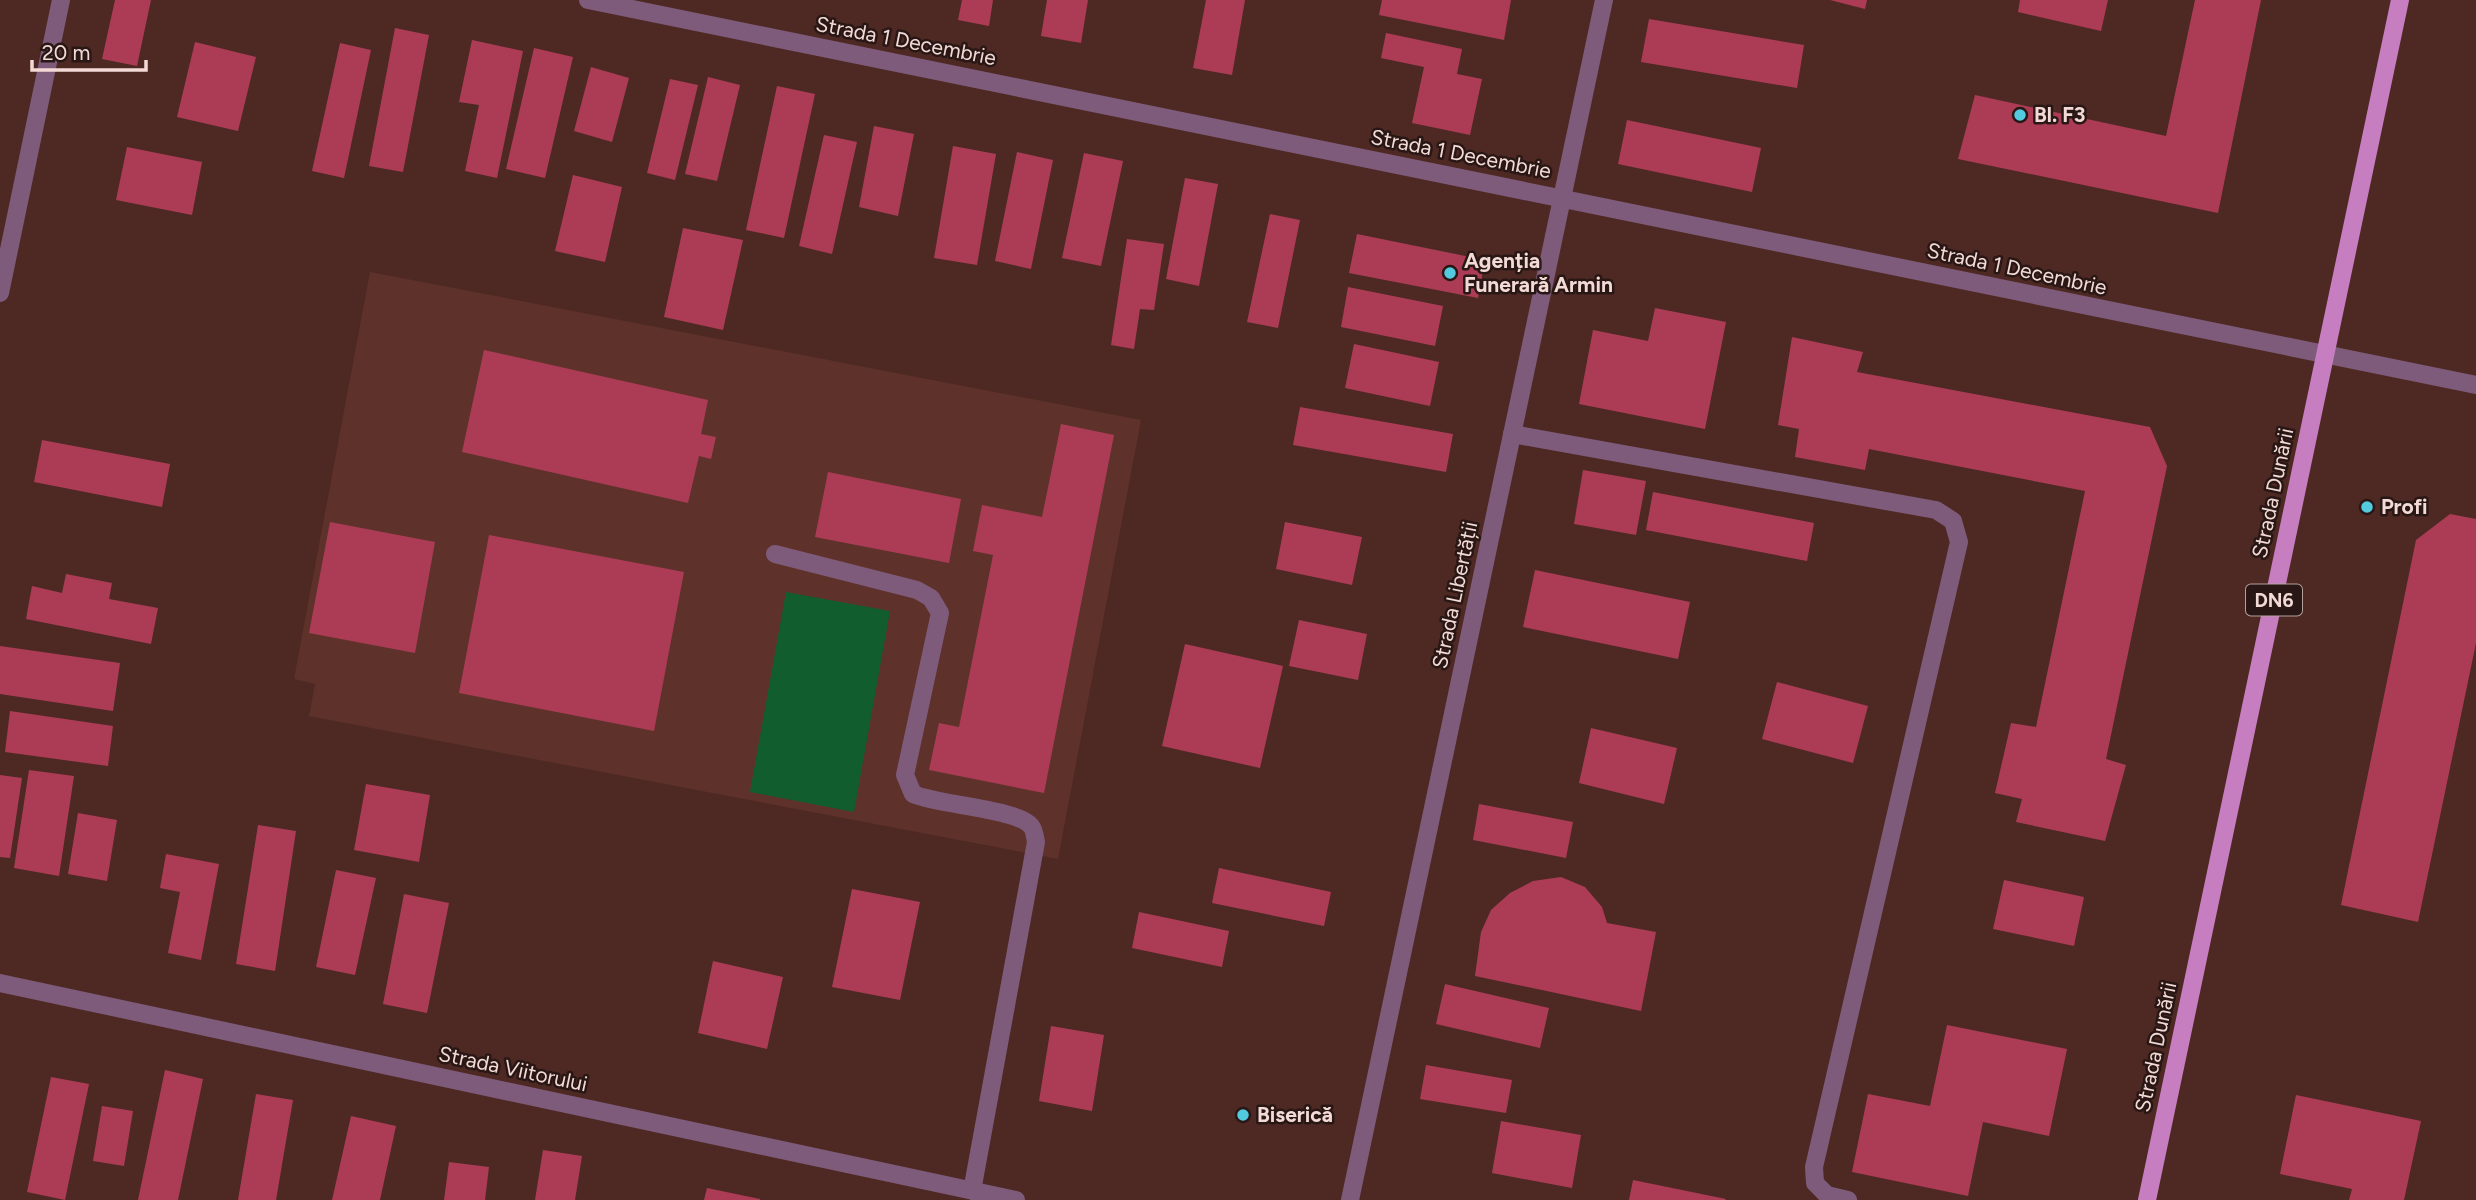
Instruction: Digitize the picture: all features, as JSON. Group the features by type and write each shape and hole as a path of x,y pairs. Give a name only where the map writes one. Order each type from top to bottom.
{"main road":[{"name":"Strada Dunării","path":"2147,1200 2400,0"}],"street":[{"path":"0,293 61,0"},
{"name":"Strada 1 Decembrie","path":"588,0 1562,198 2325,357 2476,385"},
{"name":"Strada Libertății","path":"1350,1200 1604,0"},
{"path":"1513,433 1936,510 1953,521 1959,542 1814,1167 1815,1183 1827,1195 1848,1200"},
{"path":"775,554 916,590 931,598 940,613 905,775 913,794 929,801 1018,816 1032,827 1036,842 972,1191"},
{"name":"Strada Viitorului","path":"0,982 1016,1200"}],"shaded area":[{"path":"370,272 1141,420 1058,859 309,716 315,684 294,679"}],"green space":[{"path":"786,592 890,611 854,812 750,792"}],"building":[{"path":"115,0 151,0 137,66 102,59"},
{"path":"962,0 993,0 989,26 958,20"},
{"path":"1047,0 1088,0 1081,43 1041,36"},
{"path":"1206,0 1245,0 1232,75 1193,68"},
{"path":"1382,0 1511,0 1504,40 1379,15"},
{"path":"1830,0 1867,0 1865,9"},
{"path":"2020,0 2108,0 2101,31 2018,12"},
{"name":"Bl. F3","path":"2195,0 2261,0 2218,213 1958,159 1975,95 2166,136"},
{"path":"1649,19 1804,45 1797,88 1641,62"},
{"path":"395,28 429,35 403,172 369,166"},
{"path":"1386,33 1462,49 1457,74 1482,79 1470,135 1412,123 1424,67 1381,58"},
{"path":"472,40 523,51 497,178 465,171 479,105 459,102"},
{"path":"195,42 256,57 238,131 177,117"},
{"path":"340,43 371,50 344,178 312,171"},
{"path":"534,48 573,57 545,178 506,169"},
{"path":"591,67 629,78 612,142 574,131"},
{"path":"708,77 740,85 717,181 685,174"},
{"path":"670,79 698,85 675,180 647,173"},
{"path":"777,86 815,94 784,238 746,230"},
{"path":"1627,120 1761,148 1752,192 1618,164"},
{"path":"874,126 914,134 898,216 859,207"},
{"path":"824,135 857,142 832,254 799,246"},
{"path":"953,146 996,154 977,265 934,258"},
{"path":"127,147 202,162 192,215 116,200"},
{"path":"1017,152 1053,160 1031,269 995,261"},
{"path":"1084,153 1123,161 1101,266 1062,258"},
{"path":"573,175 622,187 605,262 555,251"},
{"path":"1185,178 1218,184 1199,286 1166,279"},
{"path":"1270,214 1300,220 1278,328 1247,322"},
{"path":"683,228 743,240 723,330 664,317"},
{"path":"1357,234 1485,260 1478,298 1349,273"},
{"path":"1127,239 1164,244 1154,310 1140,309 1134,349 1111,345"},
{"path":"1348,287 1443,306 1435,346 1341,327"},
{"path":"1655,308 1726,322 1705,429 1579,404 1593,330 1648,341"},
{"path":"1792,337 1863,352 1857,372 2150,427 2167,466 2106,759 2126,765 2105,841 2016,822 2022,799 1995,793 2011,723 2036,727 2085,491 1869,449 1865,470 1795,457 1799,429 1778,425"},
{"path":"1354,344 1439,362 1430,406 1345,388"},
{"path":"484,350 708,400 701,434 716,437 711,459 699,456 688,503 462,452"},
{"path":"1300,407 1453,434 1446,472 1293,445"},
{"path":"1061,424 1114,435 1044,793 929,770 939,723 959,727 993,555 973,551 982,505 1042,517"},
{"path":"42,440 170,464 162,507 34,482"},
{"path":"1583,470 1646,481 1636,535 1574,524"},
{"path":"828,472 961,499 949,563 815,537"},
{"path":"1653,492 1814,523 1807,561 1646,530"},
{"path":"2450,514 2476,519 2476,643 2418,922 2341,905 2416,540"},
{"path":"330,522 435,542 415,653 309,633"},
{"path":"1285,522 1362,537 1352,585 1276,569"},
{"path":"489,535 684,572 654,731 459,693"},
{"path":"1535,570 1690,602 1678,659 1523,627"},
{"path":"66,574 112,583 109,599 158,608 151,644 26,619 32,586 62,593"},
{"path":"1299,620 1367,634 1358,680 1289,666"},
{"path":"1185,644 1283,666 1260,768 1162,746"},
{"path":"0,646 120,663 113,711 0,694"},
{"path":"1777,682 1868,706 1853,763 1762,739"},
{"path":"10,711 113,726 108,766 5,752"},
{"path":"1591,728 1677,748 1664,804 1579,783"},
{"path":"29,770 74,776 59,876 14,868"},
{"path":"0,775 22,778 10,858 0,857"},
{"path":"366,784 430,795 419,862 354,850"},
{"path":"1479,804 1573,822 1566,858 1473,840"},
{"path":"78,813 117,820 107,881 68,874"},
{"path":"258,825 296,831 275,971 236,964"},
{"path":"166,854 219,864 201,960 168,953 180,892 160,888"},
{"path":"1219,868 1331,892 1324,926 1212,903"},
{"path":"336,870 376,878 355,975 316,967"},
{"path":"1561,877 1585,887 1602,907 1607,923 1656,932 1641,1011 1475,976 1481,932 1491,910 1510,893 1533,881"},
{"path":"2004,880 2084,897 2074,946 1993,929"},
{"path":"852,889 920,902 900,1000 832,987"},
{"path":"404,894 449,903 427,1013 383,1004"},
{"path":"1139,912 1229,931 1222,967 1132,948"},
{"path":"713,961 783,977 767,1049 698,1033"},
{"path":"1445,984 1549,1008 1540,1048 1436,1024"},
{"path":"1947,1025 2067,1049 2049,1136 1983,1122 1968,1196 1852,1172 1868,1094 1930,1106"},
{"path":"1051,1026 1104,1035 1092,1111 1039,1101"},
{"path":"1426,1065 1512,1080 1506,1113 1420,1099"},
{"path":"165,1070 203,1079 178,1200 138,1200"},
{"path":"51,1077 89,1084 65,1200 27,1192"},
{"path":"256,1094 293,1100 276,1200 238,1200"},
{"path":"2296,1095 2421,1121 2404,1200 2349,1200 2352,1189 2280,1174"},
{"path":"102,1106 133,1111 124,1166 93,1161"},
{"path":"351,1116 396,1126 380,1200 332,1200"},
{"path":"1501,1121 1581,1135 1572,1188 1492,1173"},
{"path":"543,1150 582,1156 575,1200 535,1200"},
{"path":"449,1162 489,1167 485,1200 444,1200"},
{"path":"1633,1180 1726,1199 1629,1200"},
{"path":"707,1188 760,1199 760,1200 704,1200"}],"place":[{"name":"Bl. F3","path":"2020,115"},
{"name":"Agenția Funerară Armin","path":"1450,273"},
{"name":"Profi","path":"2367,507"},
{"name":"Biserică","path":"1243,1115"}]}
